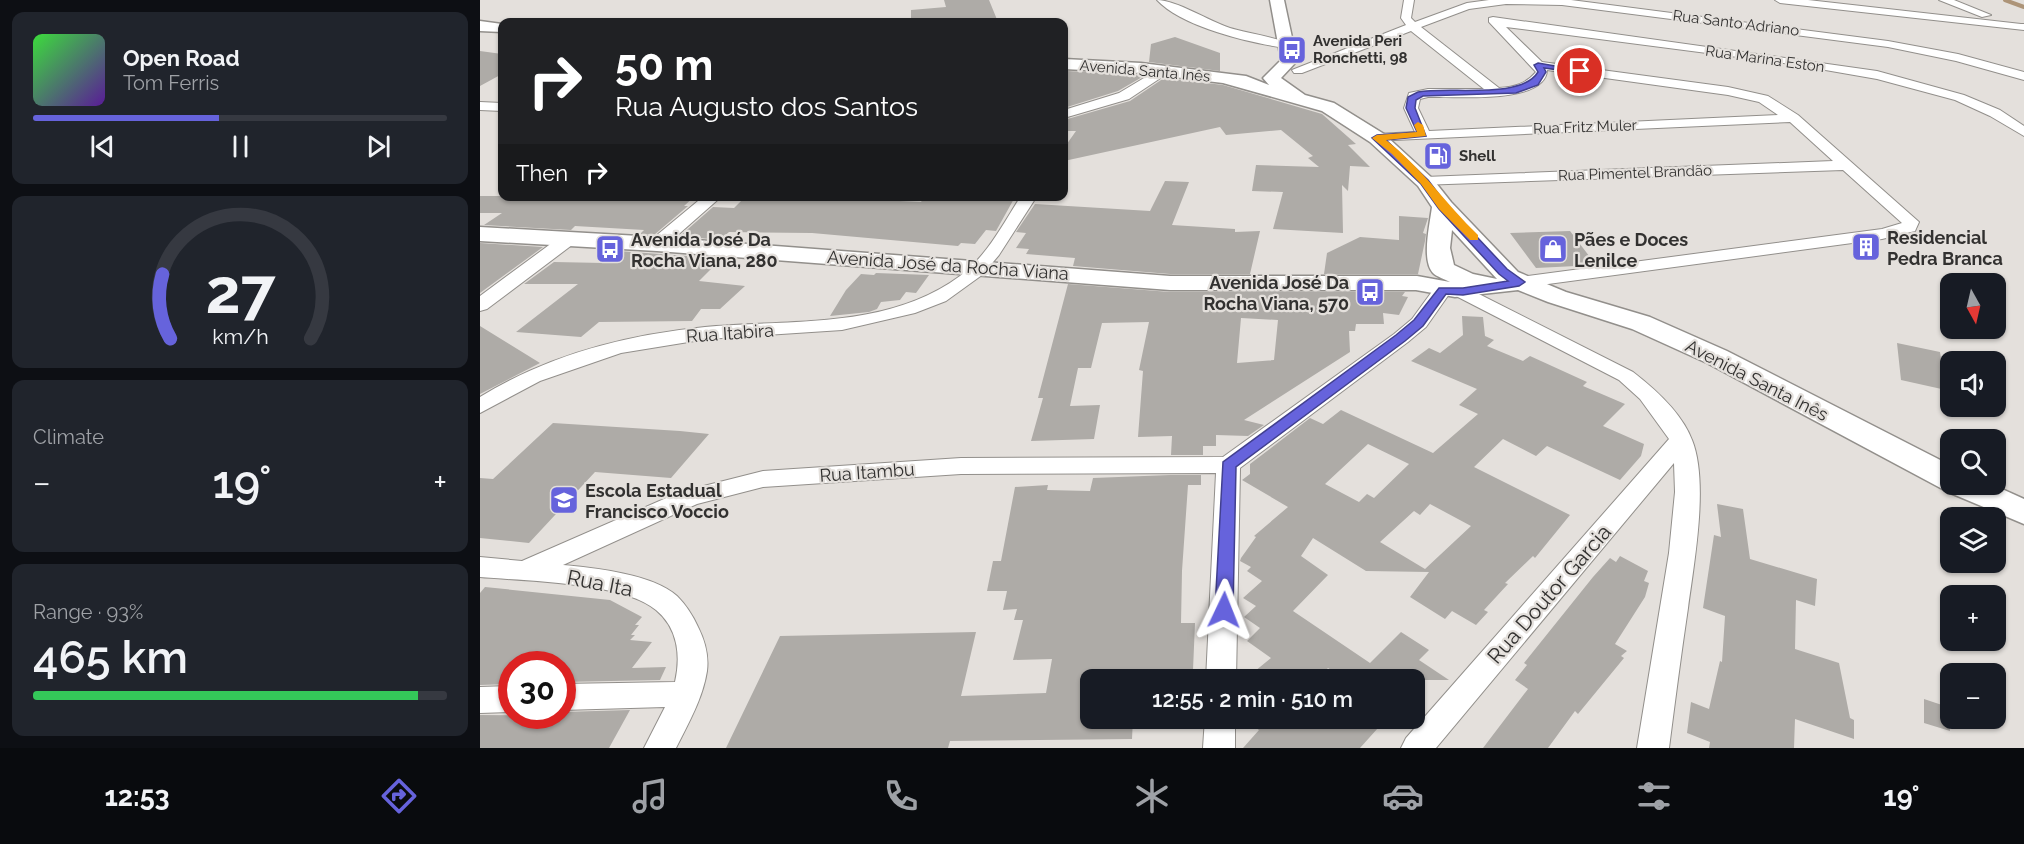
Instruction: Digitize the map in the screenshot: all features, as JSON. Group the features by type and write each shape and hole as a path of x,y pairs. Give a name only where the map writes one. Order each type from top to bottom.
{"main road":[{"path":"1277,0 1291,59 1316,100"},
{"path":"480,26 498,28"},
{"path":"1256,87 1280,84 1291,59"},
{"name":"Avenida Santa Inês","path":"1068,64 1164,70 1280,84 1316,100 1395,152 1425,182 1443,207 1509,277 1508,285 1557,297 1641,323 1718,357 1940,474"},
{"name":"Avenida Santa Inês","path":"1227,79 1316,100"},
{"path":"1443,207 1438,248 1448,278"},
{"name":"Avenida José da Rocha Viana","path":"480,234 570,238 981,267 1170,283 1417,283 1448,278"},
{"path":"1448,278 1448,257 1461,255 1491,257"},
{"path":"1448,278 1508,285"},
{"path":"1985,495 2024,512"}],"street":[{"path":"1162,0 1181,12 1266,43 1291,59"},
{"path":"1409,0 1406,18 1412,26 1497,93"},
{"path":"1780,0 2022,28"},
{"path":"1944,0 2022,28"},
{"name":"Rua Santo Adriano","path":"1291,59 1374,42 1479,3 1562,2 1798,30 1928,51 2024,76"},
{"path":"1423,134 1411,108 1414,96 1436,92 1497,93 1516,90 1535,83 1542,72 1479,3"},
{"name":"Rua Marina Eston","path":"1496,22 1803,63 1884,78 1977,104 1999,113 2024,132"},
{"path":"1374,42 1439,46"},
{"path":"1508,285 1882,234 1910,227 1911,222 1774,104 1748,94 1538,65"},
{"path":"1068,113 1124,96 1164,70"},
{"path":"480,106 498,106"},
{"name":"Rua Fritz Muler","path":"1377,138 1793,118"},
{"name":"Rua Pimentel Brandão","path":"1425,182 1846,165"},
{"path":"657,244 708,201"},
{"name":"Rua Itabira","path":"480,406 526,379 565,362 626,346 706,334 830,326 864,321 943,293 965,281 981,267 1026,201"},
{"path":"480,305 570,238"},
{"path":"1221,669 1228,465 1419,323 1448,278 1626,376 1648,394 1681,440 1687,492 1682,553 1653,748"},
{"name":"Rua Doutor Garcia","path":"1417,748 1681,440"},
{"name":"Rua Itambu","path":"524,571 689,498 763,479 961,466 1228,465"},
{"name":"Rua Ita","path":"480,567 612,581 664,600 686,630 693,657 686,694 660,748"},
{"path":"576,697 686,694"},
{"path":"480,700 498,699"},
{"path":"1219,748 1220,729"}],"building":[{"path":"944,0 989,0 996,18 911,18 911,10 946,7"},
{"path":"1175,37 1220,53 1220,71 1149,62 1151,44"},
{"path":"480,51 498,53 498,76 480,86"},
{"path":"1068,71 1144,76 1118,91 1068,107"},
{"path":"1164,78 1223,85 1322,114 1356,144 1348,145 1370,167 1350,166 1348,191 1342,185 1343,233 1273,229 1283,192 1252,191 1256,165 1319,167 1308,158 1313,156 1281,130 1226,135 1220,127 1068,160 1068,142 1076,131 1068,131 1068,119 1130,101"},
{"path":"1165,181 1189,182 1172,225 1235,229 1235,232 1260,231 1250,274 1170,274 1073,266 1075,258 1026,254 1029,249 1016,248 1026,233 1016,232 1035,204 1150,211"},
{"path":"480,196 498,196 498,201 690,201 684,206 688,206 654,235 640,234 644,230 575,226 571,230 484,225 502,213 480,213"},
{"path":"741,201 1013,201 996,231 986,230 975,244 961,243 958,246 812,233 729,232 720,240 680,236 713,207 734,208"},
{"path":"1399,216 1428,218 1423,233 1426,234 1418,274 1324,274 1327,253 1360,237 1399,240"},
{"name":"Pães e Doces Lenilce","path":"1570,231 1596,265 1536,268 1510,233"},
{"path":"480,243 543,247 480,293"},
{"path":"618,251 702,257 696,262 716,264 699,281 745,286 720,309 701,309 692,321 599,322 581,337 516,332 578,284 524,284 554,262 604,263"},
{"path":"876,273 929,275 916,293 906,292 900,300 881,302 877,309 869,312 830,316 846,290 861,274 874,275"},
{"path":"1068,284 1170,292 1405,292 1402,296 1408,297 1399,315 1383,313 1384,324 1356,324 1355,331 1349,331 1350,352 1244,420 1264,425 1248,436 1216,435 1216,446 1203,446 1203,455 1171,455 1172,436 1138,437 1143,371 1139,370 1149,322 1102,323 1091,368 1078,368 1070,406 1100,405 1094,439 1031,441 1043,398 1038,398","holes":["1241,318 1278,320 1274,360 1237,363"]},
{"path":"1462,316 1483,317 1485,336 1494,340 1487,346 1523,361 1530,356 1587,382 1583,386 1625,404 1603,426 1644,444 1641,456 1620,480 1547,446 1536,456 1503,439 1474,467 1570,515 1535,558 1533,556 1505,583 1508,584 1484,610 1488,612 1476,625 1452,611 1445,619 1410,597 1429,572 1366,571 1313,538 1301,556 1328,575 1293,611 1370,663 1401,632 1429,650 1419,660 1449,680 1425,680 1425,669 1258,669 1271,658 1247,641 1260,628 1244,617 1256,606 1243,598 1262,581 1247,571 1251,567 1240,561 1256,537 1254,536 1288,507 1242,480 1250,474 1250,464 1310,418 1323,424 1341,410 1433,453 1478,414 1459,405 1477,389 1411,361 1429,348 1440,353 1463,335","holes":["1368,444 1409,464 1374,498 1367,494 1359,502 1325,484","1430,504 1471,526 1425,569 1380,542 1414,511 1420,515"]},
{"path":"480,326 540,363 480,394"},
{"path":"1897,343 1940,352 1940,389 1901,380"},
{"path":"553,423 709,434 671,478 595,472 529,543 480,538 480,478 493,479"},
{"path":"1201,475 1201,485 1188,485 1182,571 1181,623 1195,623 1193,669 1080,669 1080,729 1132,729 1132,739 950,741 948,748 726,748 780,636 976,632 961,696 1046,693 1052,659 1013,660 1023,620 1014,620 1017,609 1003,610 1007,591 987,591 993,561 1001,561 1015,487 1048,485 1047,490 1090,491 1093,478"},
{"path":"1717,504 1743,509 1750,559 1817,579 1815,606 1796,600 1795,649 1839,663 1850,718 1854,720 1854,739 1795,719 1794,748 1709,748 1710,742 1687,733 1691,702 1709,709 1720,661 1722,662 1725,616 1703,608 1714,535 1721,537"},
{"path":"1620,556 1648,571 1644,581 1649,583 1645,597 1615,644 1627,651 1621,656 1624,658 1578,714 1575,711 1548,748 1483,748 1528,689 1515,680 1527,665 1524,663 1610,558 1616,562"},
{"path":"485,587 610,600 642,617 635,625 639,625 630,640 652,642 632,668 666,667 660,680 576,682 576,651 498,651 498,684 480,685 480,593"},
{"path":"1924,699 1940,704 1940,728 1924,723"},
{"path":"630,710 609,748 480,748 480,715 498,715 498,729 576,729 576,712"},
{"path":"1377,729 1360,748 1243,748 1259,730"}],"waterway":[{"path":"2005,0 2024,7"}],"slow traffic":[{"path":"1418,125 1423,134 1377,138 1395,152 1425,182 1443,207 1474,237"}],"place":[{"name":"Avenida Peri Ronchetti, 98","path":"1292,50"},
{"name":"Shell","path":"1438,156"},
{"name":"Residencial Pedra Branca","path":"1866,247"},
{"name":"Avenida José Da Rocha Viana, 280","path":"610,249"},
{"name":"Pães e Doces Lenilce","path":"1553,249"},
{"name":"Avenida José Da Rocha Viana, 570","path":"1370,292"},
{"name":"Escola Estadual Francisco Voccio","path":"564,500"}],"route":[{"path":"1224,610 1228,465 1401,338 1419,323 1443,290 1463,291 1519,282 1503,272 1464,226 1443,207 1425,182 1395,152 1377,138 1423,134 1411,108 1411,99 1421,93 1454,91 1497,93 1516,90 1535,83 1542,72 1538,65 1580,71"}]}
